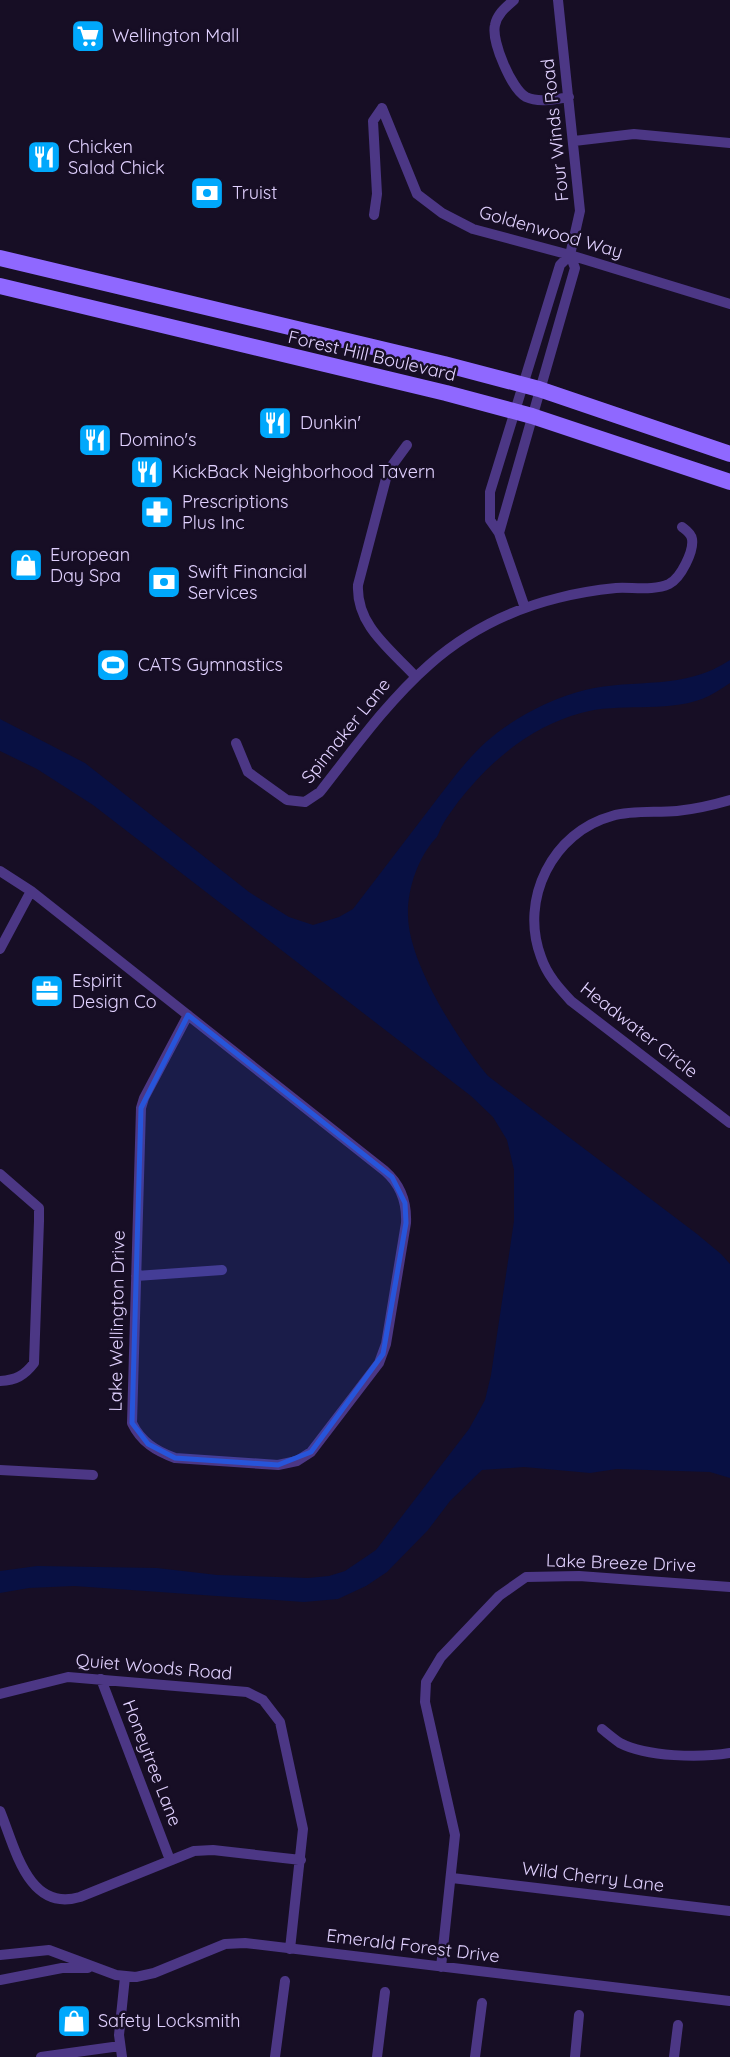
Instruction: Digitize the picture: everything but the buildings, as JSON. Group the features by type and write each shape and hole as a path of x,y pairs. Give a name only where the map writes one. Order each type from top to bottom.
{"main road":[{"name":"Forest Hill Boulevard","path":"0,258 444,364 539,390 730,454"},
{"name":"Forest Hill Boulevard","path":"0,286 514,411 730,482"}],"street":[{"path":"514,0 499,13 494,32 512,82 524,96 533,99 569,97"},
{"name":"Four Winds Road","path":"526,608 499,533 490,520 490,492 560,265 570,255 580,211 558,0"},
{"name":"Goldenwood Way","path":"374,215 377,194 373,121 382,108 417,194 442,213 473,229 570,255 730,304"},
{"path":"574,141 634,134 730,143"},
{"name":"Four Winds Road","path":"499,533 575,268 570,255"},
{"path":"407,445 388,471 358,585 358,595 366,622 415,676"},
{"name":"Spinnaker Lane","path":"236,743 248,772 287,800 304,802 320,792 390,702 441,654 471,634 526,608 579,593 663,586 671,583 684,569 692,541 690,533 682,527"},
{"name":"Headwater Circle","path":"730,800 676,811 631,812 588,826 560,849 545,871 536,897 534,922 540,957 548,974 571,1001 730,1123"},
{"name":"Lake Wellington Drive","path":"0,871 31,891 188,1015 385,1171 398,1185 405,1203 406,1223 383,1354 379,1363 311,1452 297,1461 278,1465 175,1458 148,1444 138,1435 132,1423 141,1108 188,1015"},
{"path":"0,948 31,891"},
{"path":"0,1174 38,1208 39,1221 34,1363 25,1374 13,1380 0,1381"},
{"path":"136,1276 222,1270"},
{"path":"0,1470 93,1475"},
{"name":"Lake Breeze Drive","path":"441,1967 455,1835 425,1702 426,1682 440,1657 499,1596 527,1577 579,1576 730,1587"},
{"name":"Quiet Woods Road","path":"0,1693 68,1677 247,1692 263,1700 280,1722 303,1829 290,1949"},
{"name":"Honeytree Lane","path":"101,1679 170,1860"},
{"path":"602,1729 620,1743 643,1751 695,1756 730,1753"},
{"path":"0,1811 30,1881 52,1898 62,1900 80,1896 204,1849 301,1860"},
{"name":"Wild Cherry Lane","path":"452,1878 730,1911"},
{"name":"Emerald Forest Drive","path":"0,1955 49,1950 125,1977 146,1976 225,1944 244,1943 730,2001"},
{"name":"Emerald Forest Drive","path":"0,1980 62,1968 98,1968"},
{"path":"41,2057 121,2051 119,2035 125,1977"},
{"path":"275,2057 285,1981"},
{"path":"377,2057 385,1992"},
{"path":"475,2057 482,2003"},
{"path":"575,2057 579,2015"},
{"path":"674,2057 678,2025"}],"highlighted area":[{"path":"188,1015 392,1177 405,1203 406,1223 383,1354 311,1452 278,1465 175,1458 148,1444 132,1423 141,1108"}],"shaded area":[{"path":"730,660 730,683 702,699 672,706 611,708 581,713 545,727 512,747 470,787 424,855 412,885 408,916 410,935 417,956 437,1001 463,1043 488,1076 697,1234 730,1264 730,1478 710,1472 617,1469 590,1473 524,1467 482,1470 450,1501 428,1530 387,1572 366,1586 338,1599 304,1602 74,1586 29,1588 0,1593 0,1571 37,1566 157,1568 217,1575 308,1578 345,1571 376,1550 469,1429 485,1400 514,1221 514,1170 507,1140 493,1117 471,1096 93,805 37,769 0,751 0,719 85,763 249,892 289,917 313,925 339,917 353,909 464,765 486,742 520,717 545,704 585,690 677,680 713,670"}],"place":[{"name":"Wellington Mall","path":"88,36"},
{"name":"Chicken Salad Chick","path":"44,157"},
{"name":"Truist","path":"207,193"},
{"name":"Dunkin'","path":"275,423"},
{"name":"Domino's","path":"95,440"},
{"name":"KickBack Neighborhood Tavern","path":"147,472"},
{"name":"Prescriptions Plus Inc","path":"157,512"},
{"name":"European Day Spa","path":"26,565"},
{"name":"Swift Financial Services","path":"164,582"},
{"name":"CATS Gymnastics","path":"113,665"},
{"name":"Espirit Design Co","path":"47,991"},
{"name":"Safety Locksmith","path":"74,2021"}]}
